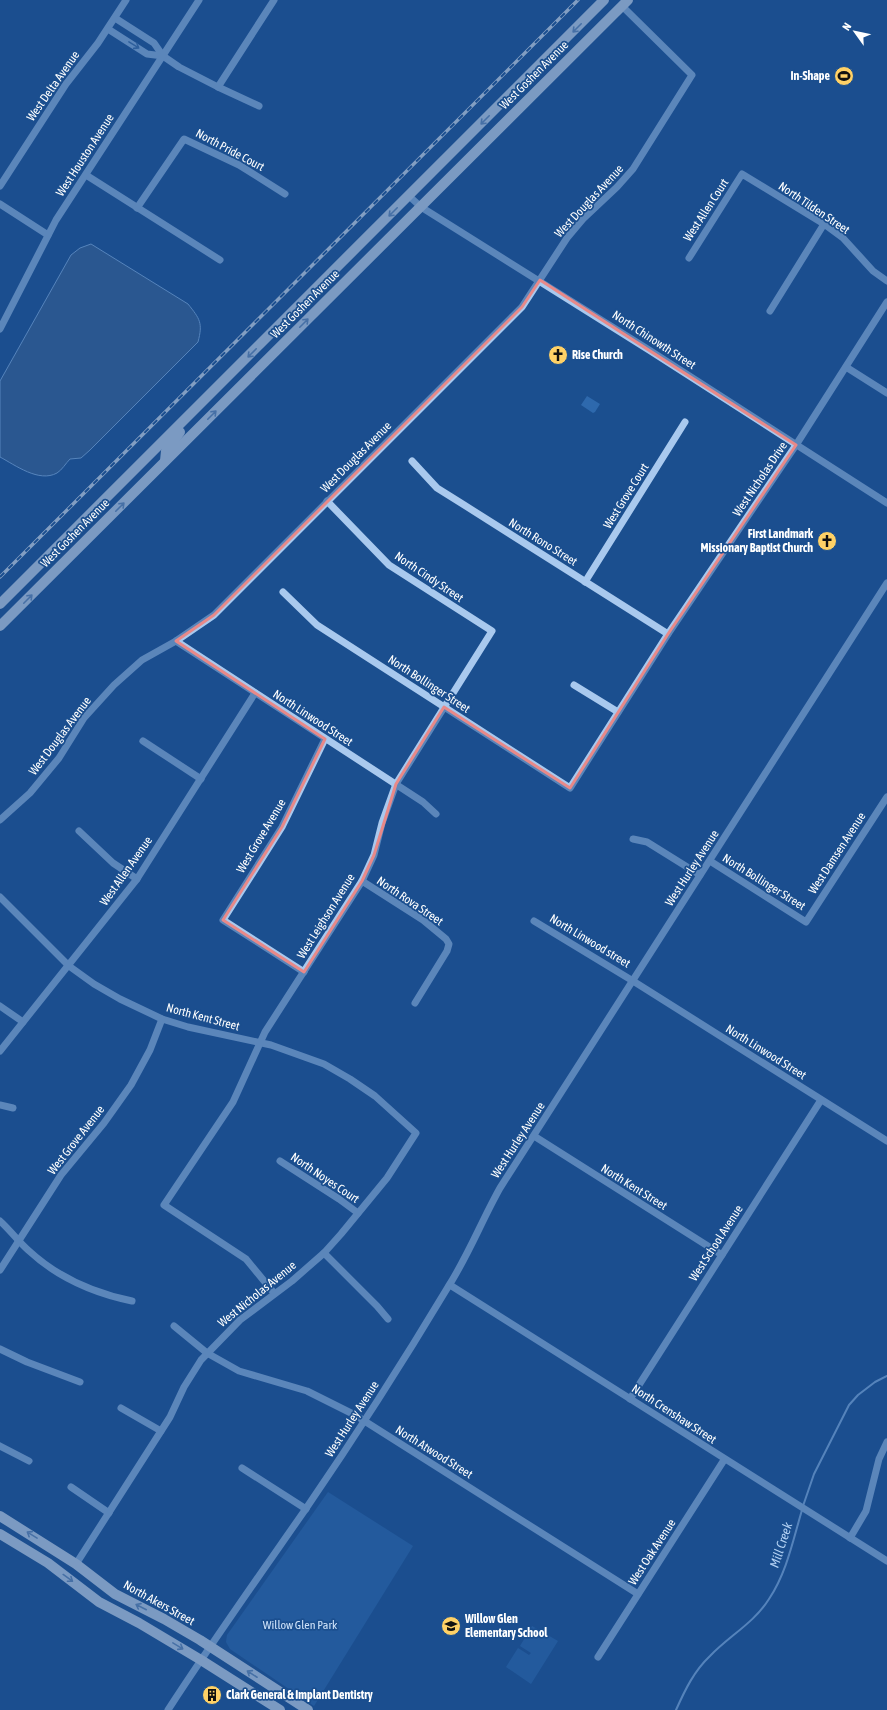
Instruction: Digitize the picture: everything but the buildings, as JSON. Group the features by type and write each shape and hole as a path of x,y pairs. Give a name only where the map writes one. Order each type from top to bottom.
{"main road":[{"name":"West Goshen Avenue","path":"0,604 604,0"},
{"name":"West Goshen Avenue","path":"0,626 625,3"},
{"path":"165,461 166,451 174,439 205,409 217,394 219,386"},
{"name":"North Akers Street","path":"0,1516 76,1564 115,1594 164,1619 210,1646 308,1710"},
{"path":"0,1534 48,1563 99,1602 139,1623 280,1710"}],"street":[{"name":"West Delta Avenue","path":"0,186 66,84 108,29 126,0"},
{"name":"West Houston Avenue","path":"0,329 48,235 199,0"},
{"path":"218,87 274,0"},
{"name":"West Douglas Avenue","path":"0,820 30,793 59,758 84,718 114,685 142,660 176,641 214,614 522,307 567,238 583,220 618,187 633,169 692,75 625,3"},
{"path":"115,18 154,43 163,56 190,73 259,106"},
{"path":"108,29 147,54 163,56"},
{"name":"North Pride Court","path":"137,208 184,139 239,165 285,194"},
{"name":"North Tilden Street","path":"742,174 824,224 843,238 873,271 887,281"},
{"name":"West Allen Court","path":"688,258 742,174"},
{"path":"86,175 220,260"},
{"name":"North Chinowth Street","path":"409,196 421,207 540,280 887,503"},
{"path":"0,204 48,235"},
{"path":"770,311 824,224"},
{"name":"West Nicholas Drive","path":"570,788 668,634 796,445 887,302"},
{"path":"846,366 887,393"},
{"name":"West Grove Court","path":"585,582 685,422"},
{"name":"North Rono Street","path":"412,461 438,488 668,634"},
{"name":"North Cindy Street","path":"327,501 389,565 492,631"},
{"name":"West Hurley Avenue","path":"168,1710 210,1646 306,1509 364,1420 450,1285 500,1188 887,583"},
{"name":"North Bollinger Street","path":"283,592 317,625 570,788"},
{"name":"West Leighson Avenue","path":"274,1293 246,1259 164,1205 233,1102 260,1043 362,882 374,855 384,817 396,784 492,631"},
{"name":"North Linwood Street","path":"176,641 325,740 396,784 423,802 436,814"},
{"path":"574,685 618,712"},
{"name":"West Allen Avenue","path":"0,1051 137,879 255,693"},
{"name":"West Grove Avenue","path":"304,972 223,920 282,827 325,740"},
{"path":"143,741 201,779"},
{"name":"West Damsen Avenue","path":"806,922 887,797"},
{"path":"79,831 113,862 137,879"},
{"path":"633,839 647,842 700,875"},
{"name":"North Bollinger Street","path":"710,861 806,922"},
{"name":"North Rova Street","path":"362,882 423,920 446,939 449,944 447,951 415,1003"},
{"name":"North Kent Street","path":"0,897 69,966 94,984 120,999 162,1019 188,1027 271,1045 324,1064 375,1096 416,1133"},
{"name":"North Linwood street","path":"534,920 633,981"},
{"name":"North Linwood Street","path":"633,981 887,1141"},
{"path":"0,1006 23,1022"},
{"name":"West Grove Avenue","path":"0,1270 61,1175 104,1123 131,1085 150,1050 162,1019"},
{"name":"West School Avenue","path":"630,1399 821,1100"},
{"path":"0,1105 13,1108"},
{"name":"West Nicholas Avenue","path":"76,1564 161,1431 176,1406 184,1387 207,1353 240,1320 274,1293 292,1281 324,1253 386,1178 416,1133"},
{"name":"North Kent Street","path":"534,1136 722,1255"},
{"name":"North Noyes Court","path":"280,1161 358,1213"},
{"path":"0,1221 19,1242 41,1262 68,1279 111,1297 132,1301"},
{"path":"324,1253 388,1319"},
{"name":"North Crenshaw Street","path":"450,1285 724,1460 887,1561"},
{"name":"North Atwood Street","path":"174,1326 207,1353 240,1371 291,1386 323,1398 364,1420 638,1594"},
{"path":"0,1349 27,1362 80,1382"},
{"path":"121,1408 161,1431"},
{"path":"850,1538 866,1511 879,1459 887,1442"},
{"path":"0,1446 29,1461"},
{"name":"West Oak Avenue","path":"598,1657 724,1460"},
{"path":"242,1468 306,1509"},
{"path":"71,1487 109,1512"}],"highlighted area":[{"path":"540,280 796,445 668,634 570,788 444,707 396,784 374,855 362,881 304,972 223,920 282,827 325,739 176,641 214,615 522,307"}],"green space":[{"path":"587,396 600,404 593,413 581,405"},
{"name":"Willow Glen Park","path":"328,1492 413,1546 314,1706 230,1649 226,1642 227,1635"},
{"path":"532,1626 558,1641 531,1684 506,1667 518,1648 529,1655 531,1653 520,1646"}],"shaded area":[{"path":"91,244 188,304 198,318 200,330 198,342 81,458 70,459 59,472 50,476 43,476 27,472 0,457 0,381 71,255 80,248"}],"waterway":[{"name":"Mill Creek","path":"803,1506 814,1474 849,1405 858,1395 875,1382 887,1376"},
{"name":"Mill Creek","path":"676,1710 690,1681 704,1662 749,1622 763,1608 769,1599 785,1567 802,1510"}],"railway":[{"path":"0,577 578,0"}],"place":[{"name":"In-Shape","path":"844,76"},
{"name":"Rise Church","path":"558,355"},
{"name":"First Landmark Missionary Baptist Church","path":"827,541"},
{"name":"Willow Glen Elementary School","path":"451,1626"},
{"name":"Clark General & Implant Dentistry","path":"212,1695"}]}
